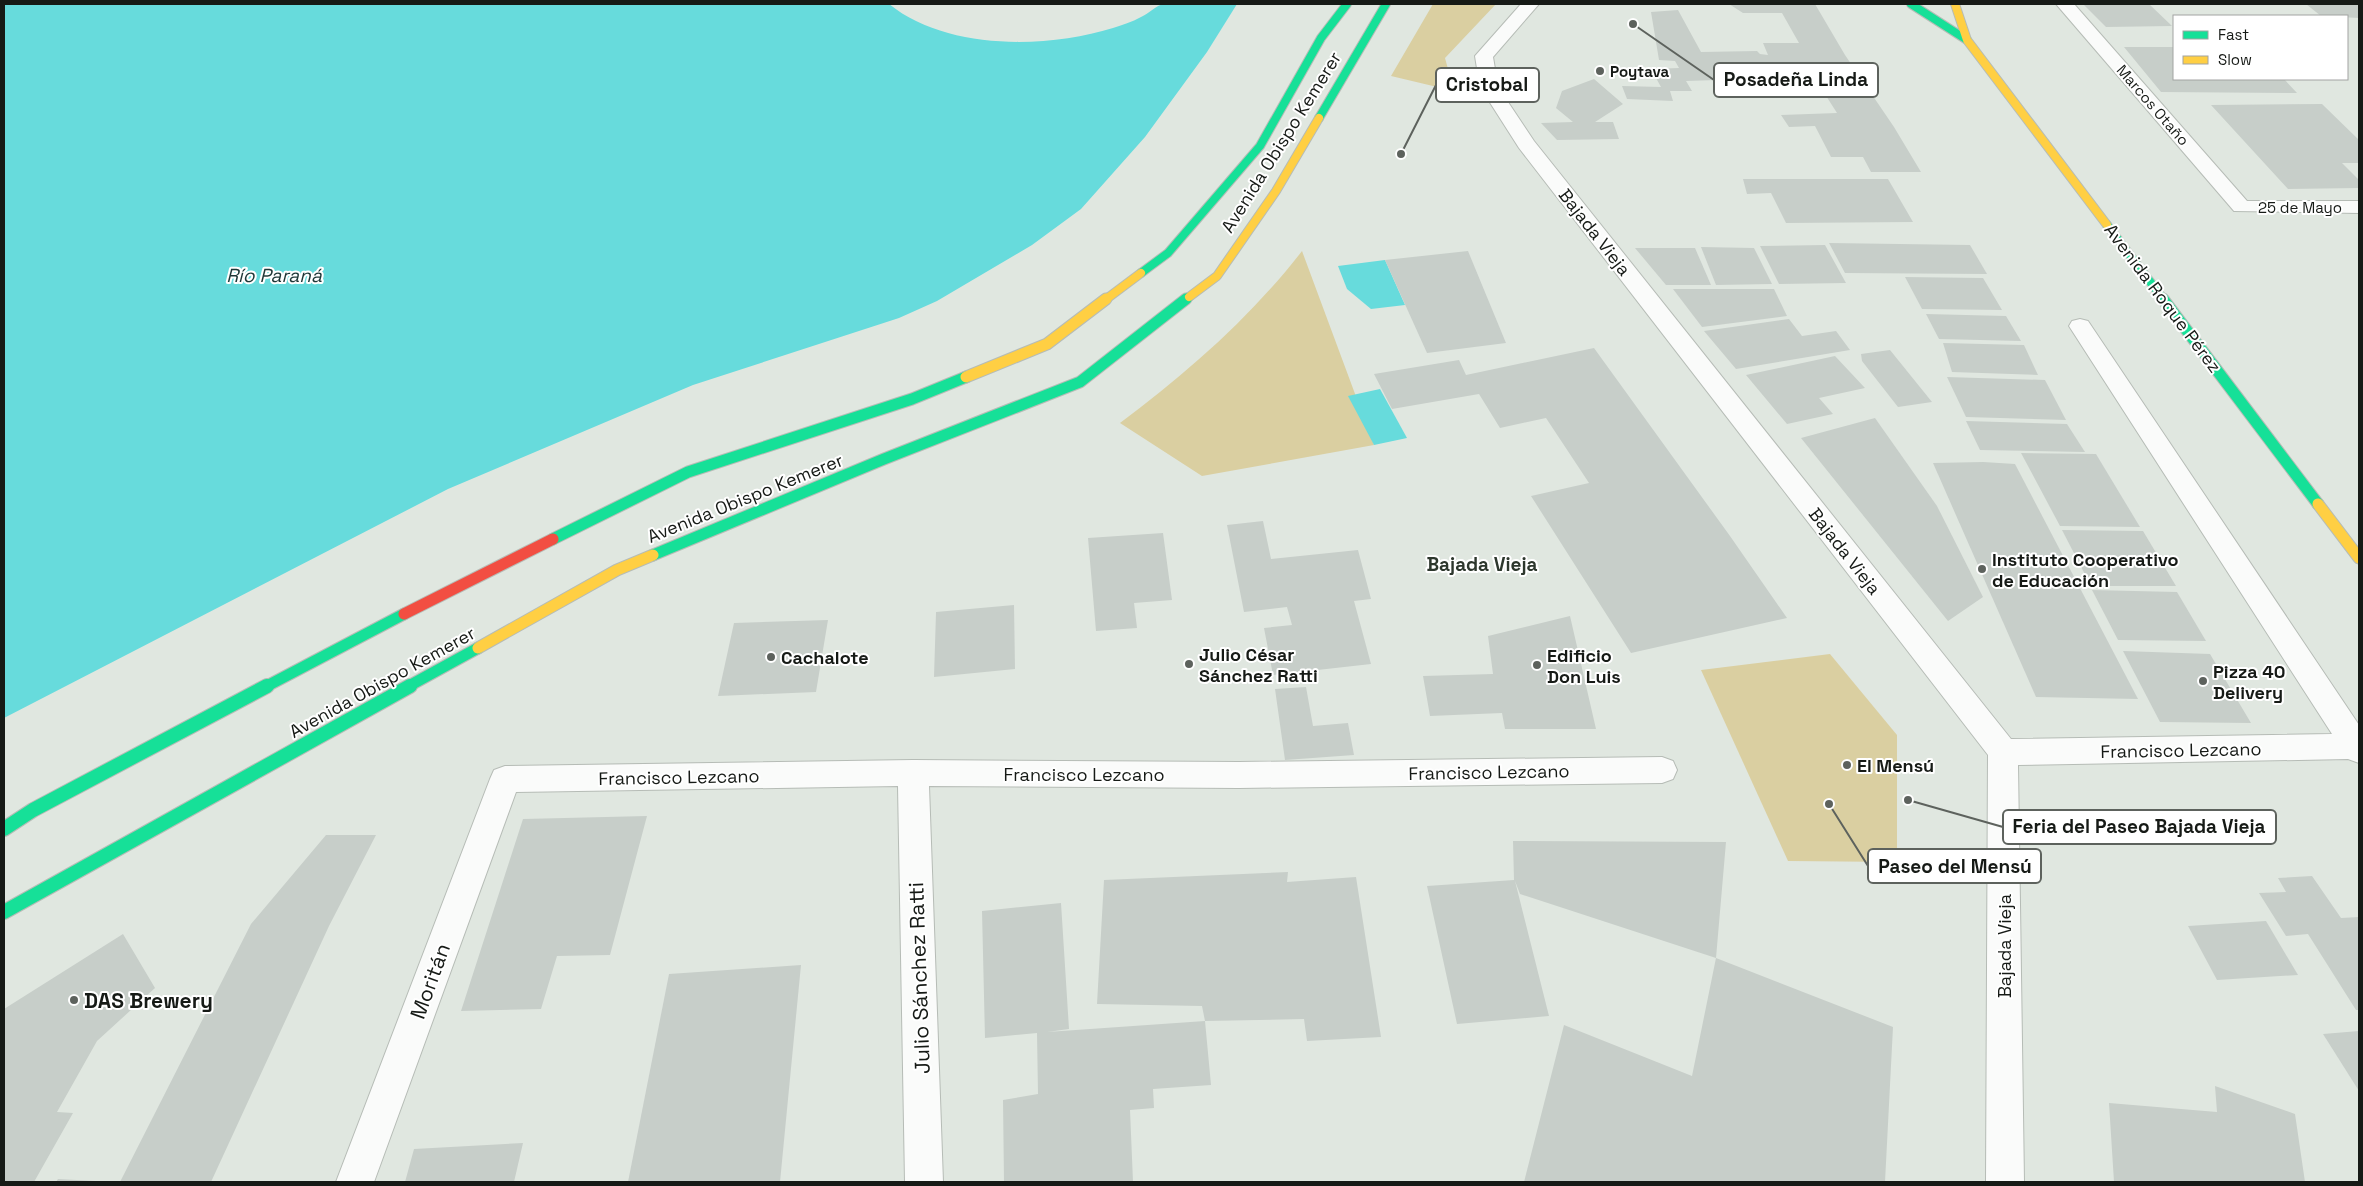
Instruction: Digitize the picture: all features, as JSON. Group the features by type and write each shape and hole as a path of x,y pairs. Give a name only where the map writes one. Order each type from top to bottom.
{"main road":[{"name":"Avenida Obispo Kemerer","path":"4,829 33,810 374,630 688,472 912,399 1047,344 1168,253 1260,146 1321,38 1347,4"},
{"name":"Avenida Obispo Kemerer","path":"4,912 617,570 1080,382 1217,276 1276,191 1386,4"},
{"name":"Avenida Roque Pérez","path":"1911,4 1967,40"},
{"name":"Avenida Roque Pérez","path":"1955,4 1967,40 2359,558"}],"street":[{"name":"Bajada Vieja","path":"1530,4 1484,56 1489,87 1526,144 2003,752 2004,1182"},
{"name":"Marcos Otaño","path":"2065,4 2241,207"},
{"name":"25 de Mayo","path":"2241,207 2359,207"},
{"path":"2080,326 2358,747"},
{"name":"Francisco Lezcano","path":"2003,752 2028,754 2358,747"},
{"name":"Francisco Lezcano","path":"505,779 913,773 1239,776 1662,770"},
{"name":"Julio Sánchez Ratti","path":"913,773 924,1182"},
{"name":"Moritán","path":"355,1182 505,779"}],"shaded area":[{"path":"1433,4 1496,4 1445,58 1454,91 1391,76"},
{"path":"1302,251 1374,445 1202,476 1120,423 1169,385 1217,343 1261,299"},
{"path":"1830,654 1897,735 1897,862 1788,861 1701,670"}],"water":[{"name":"Río Paraná","path":"1190,2 1237,4 1207,52 1145,137 1081,209 1032,245 937,301 899,318 693,385 448,489 4,718 4,4 889,4 912,19 938,30 967,37 1027,42 1057,40 1113,28 1138,19 1164,4"},
{"path":"1385,260 1405,305 1371,309 1347,289 1338,266"},
{"path":"1380,389 1407,438 1374,445 1348,396"}],"building":[{"path":"1729,4 1815,4 1845,55 1894,127 1921,172 1871,172 1863,157 1831,157 1815,126 1789,127 1781,115 1837,113 1814,77 1686,81 1692,91 1670,91 1673,101 1627,99 1622,86 1661,87 1651,69 1679,68 1675,61 1659,60 1651,12 1678,10 1701,52 1757,51 1760,54 1768,55 1763,43 1799,43 1782,13 1743,13"},
{"path":"2083,4 2149,4 2172,26 2106,27"},
{"path":"2306,4 2359,4 2359,18 2348,17 2348,15 2320,15"},
{"path":"2124,47 2173,47 2173,80 2285,80 2297,93 2161,92"},
{"path":"1594,79 1623,104 1595,122 1613,122 1619,139 1557,140 1541,123 1573,122 1556,108 1562,91"},
{"path":"2322,104 2359,140 2359,163 2342,163 2359,180 2359,188 2288,189 2211,105"},
{"path":"1743,179 1888,179 1913,222 1786,223 1771,193 1747,194"},
{"path":"1829,243 1970,245 1987,274 1845,273"},
{"path":"1825,245 1846,283 1779,284 1760,246"},
{"path":"1701,247 1754,248 1772,284 1716,285"},
{"path":"1635,248 1695,248 1711,285 1666,285"},
{"path":"1468,251 1506,343 1427,353 1385,260"},
{"path":"1905,277 1983,278 2002,310 1922,309"},
{"path":"1673,289 1774,289 1787,316 1702,327"},
{"path":"1926,314 2006,316 2021,341 1939,339"},
{"path":"1789,319 1802,336 1836,331 1850,350 1736,369 1704,331"},
{"path":"1943,343 2024,345 2038,375 1952,372"},
{"path":"1594,348 1787,618 1631,653 1531,496 1589,483 1546,418 1500,428 1479,394 1392,409 1374,374 1459,360 1466,375"},
{"path":"1890,350 1932,402 1898,407 1862,361 1861,354"},
{"path":"1835,356 1865,388 1819,398 1833,414 1787,424 1746,375"},
{"path":"1947,377 2045,380 2066,420 1966,417"},
{"path":"1875,418 1937,506 1983,597 1948,621 1801,438"},
{"path":"1966,421 2067,424 2085,452 1980,450"},
{"path":"2021,453 2096,454 2140,527 2060,526"},
{"path":"1983,462 2015,464 2138,699 2036,697 1933,463"},
{"path":"1263,521 1271,559 1358,550 1371,599 1354,601 1371,664 1273,675 1264,628 1292,625 1287,607 1244,612 1227,525"},
{"path":"2062,530 2143,531 2176,586 2091,586"},
{"path":"1163,533 1172,600 1134,603 1137,628 1096,631 1088,538"},
{"path":"2092,590 2177,592 2206,641 2118,640"},
{"path":"1014,605 1015,669 934,677 936,612"},
{"name":"Edificio Don Luis","path":"1570,616 1596,729 1505,729 1502,713 1430,716 1423,676 1493,674 1488,636"},
{"path":"828,620 816,692 718,696 734,623"},
{"path":"2123,651 2210,654 2251,723 2160,722"},
{"path":"1306,687 1313,726 1348,723 1354,755 1285,760 1275,689"},
{"path":"647,816 610,955 557,956 541,1009 461,1011 523,819"},
{"path":"326,835 376,835 329,926 211,1182 120,1182 251,924"},
{"path":"1513,841 1726,842 1716,958 1520,894 1515,881 1549,1016 1457,1024 1427,886 1514,880"},
{"path":"1288,872 1287,882 1356,877 1381,1037 1307,1041 1304,1019 1205,1021 1202,1006 1097,1004 1104,880"},
{"path":"2312,876 2341,918 2359,917 2359,1010 2356,1010 2308,934 2286,936 2259,893 2286,892 2278,878"},
{"path":"1061,903 1069,1029 1047,1032 1205,1021 1211,1085 1153,1089 1154,1108 1130,1110 1133,1182 1004,1182 1003,1100 1038,1094 1037,1033 985,1038 982,911"},
{"path":"2266,921 2298,975 2217,980 2188,926"},
{"path":"123,934 155,988 97,1041 57,1112 73,1113 34,1182 4,1182 4,1009"},
{"path":"1716,958 1893,1027 1885,1182 1524,1182 1564,1025 1692,1076"},
{"path":"801,965 780,1182 628,1182 669,974"},
{"path":"2359,1031 2359,1091 2323,1034"},
{"path":"2215,1086 2295,1114 2305,1182 2114,1182 2109,1103 2217,1112"},
{"path":"523,1143 514,1182 405,1182 414,1149"},
{"path":"58,1179 95,1181 95,1182 56,1182"}],"traffic: fast":[{"path":"1141,273 1168,253 1260,146 1321,38 1347,4"},
{"path":"1319,118 1386,4"},
{"path":"1911,4 1967,40"},
{"path":"2107,225 2318,504"},
{"path":"653,555 884,459 1080,382 1189,297"},
{"path":"553,539 688,472 912,399 966,377"},
{"path":"4,829 33,810 404,614"},
{"path":"4,912 478,648"}],"traffic: slow":[{"path":"1955,4 1967,40 2107,225"},
{"path":"1189,297 1217,276 1276,191 1319,118"},
{"path":"966,377 1047,344 1141,273"},
{"path":"2318,504 2359,558"},
{"path":"478,648 617,570 653,555"}],"traffic: jam":[{"path":"404,614 553,539"}],"place":[{"name":"Posadeña Linda","path":"1633,24"},
{"name":"Poytava","path":"1600,71"},
{"name":"Cristobal","path":"1401,154"},
{"name":"Instituto Cooperativo de Educación","path":"1982,569"},
{"name":"Cachalote","path":"771,657"},
{"name":"Julio César Sánchez Ratti","path":"1189,664"},
{"name":"Edificio Don Luis","path":"1537,665"},
{"name":"Pizza 40 Delivery","path":"2203,681"},
{"name":"El Mensú","path":"1847,765"},
{"name":"Feria del Paseo Bajada Vieja","path":"1908,800"},
{"name":"Paseo del Mensú","path":"1829,804"},
{"name":"DAS Brewery","path":"74,1000"}],"district":[{"name":"Bajada Vieja","path":"1482,564"}]}
